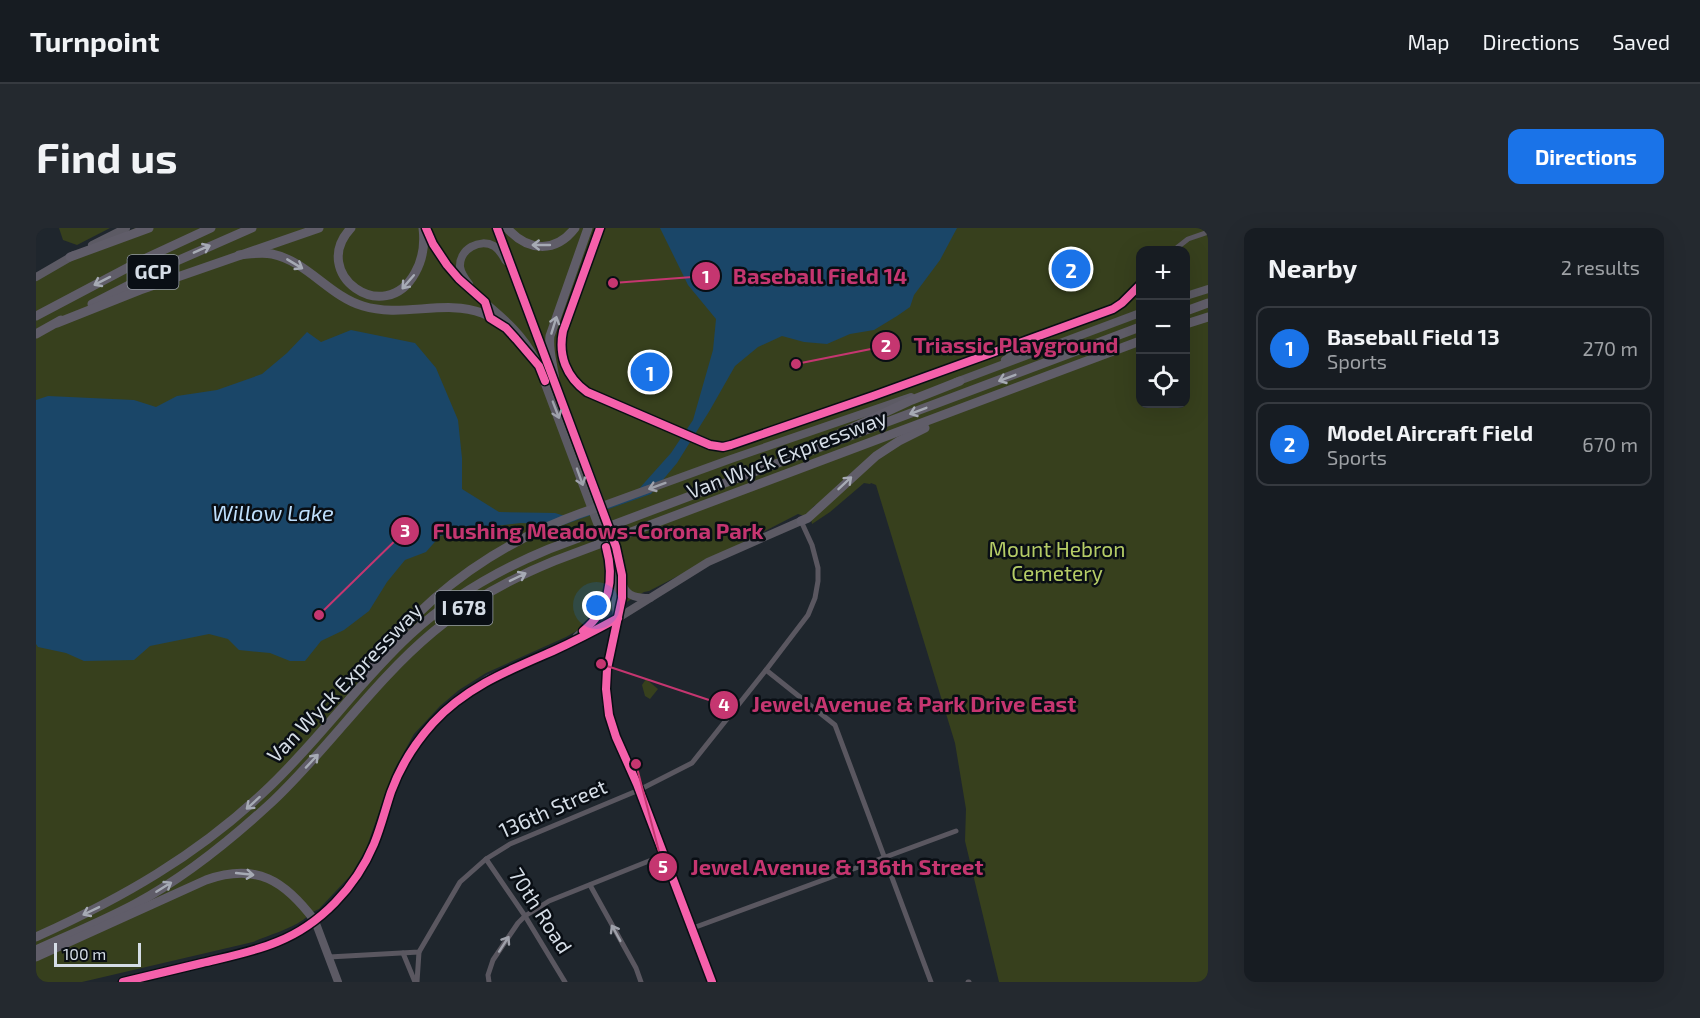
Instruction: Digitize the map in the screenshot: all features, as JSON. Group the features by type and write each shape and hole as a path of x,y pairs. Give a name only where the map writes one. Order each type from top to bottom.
{"highway":[{"path":"70,257 149,228"},
{"name":"GCP","path":"36,316 144,259 211,228"},
{"name":"GCP","path":"36,334 170,264 252,228"},
{"path":"57,323 140,290 320,228"},
{"path":"351,228 340,246 341,271 355,289 379,297 400,291 412,278 424,248 424,228"},
{"path":"507,228 525,243 540,247 559,243 575,228"},
{"path":"555,382 554,366 549,351 550,339 588,231"},
{"path":"239,255 266,253 285,258 342,297 368,308 387,311 457,308 481,313 506,328 539,366"},
{"path":"1190,309 1208,303"},
{"path":"1190,322 1208,316"},
{"name":"Van Wyck Expressway","path":"36,937 147,882 216,834 281,776 411,634 435,613 476,585 534,555 1136,329"},
{"name":"Van Wyck Expressway","path":"36,950 136,903 177,879 224,843 296,779 420,643 456,614 496,588 554,561 1136,343"},
{"path":"699,493 960,381"},
{"path":"801,521 808,518 883,450 978,402"},
{"path":"350,699 371,668 407,625 460,577 524,537 546,526 597,508"},
{"path":"36,957 206,880 234,873 256,875 281,885 296,897 315,921"}],"street":[{"path":"36,277 126,228"},
{"path":"424,228 447,265 459,279 505,318 530,348 572,454 619,558 622,605 607,669 606,702 612,726 693,928 712,982"},
{"path":"497,228 576,439 597,508 610,562 618,618"},
{"path":"600,228 563,331 561,347 563,360 573,379 587,392 714,446 723,447 738,442 1047,334 1113,309 1136,289"},
{"path":"1179,246 1188,239 1208,232"},
{"path":"480,297 465,279 460,268 463,256 470,247 483,243 494,246 514,272"},
{"path":"1190,294 1208,289"},
{"path":"597,508 731,459 960,381 1136,315"},
{"path":"986,371 1047,334"},
{"path":"128,982 279,942 315,921 340,896 365,862 400,771 432,723 456,701 481,684 618,618 708,562 801,521"},
{"name":"136th Street","path":"419,952 460,882 486,859 510,843 639,790 692,763 808,615 815,598 818,581 816,555 801,521"},
{"path":"565,645 591,624 601,612 609,590 610,562"},
{"path":"622,583 625,590 632,596 651,598"},
{"path":"766,670 835,725 931,982"},
{"path":"693,928 956,831"},
{"path":"488,979 493,960 525,916 549,901 664,855"},
{"name":"70th Road","path":"486,859 525,916 565,982"},
{"path":"590,885 636,968 641,982"},
{"path":"315,921 338,982"},
{"path":"329,957 419,952 416,982"},
{"path":"403,953 416,982"}],"green space":[{"path":"59,228 110,228 77,245 63,240"},
{"name":"Mount Hebron Cemetery","path":"135,228 1208,228 1208,982 999,982 965,841 966,809 955,743 876,485 864,483 812,524 811,519 839,494 814,506 807,515 798,514 644,592 566,637 486,673 459,690 440,706 414,734 394,770 366,849 351,875 319,909 297,924 253,942 82,982 36,982 36,276"},
{"path":"646,679 658,689 650,699 645,696 642,685"}],"water":[{"name":"Willow Lake","path":"660,228 957,228 940,260 914,295 910,307 897,316 874,330 850,334 827,344 804,342 782,336 758,347 735,366 677,463 651,494 563,525 521,523 462,530 440,536 426,552 405,560 387,582 369,611 344,630 321,641 305,661 290,661 270,653 239,650 228,639 209,634 150,646 134,660 84,661 66,653 38,647 36,644 36,400 48,396 134,400 156,407 177,396 217,390 262,374 307,332 321,342 351,330 415,343 436,368 458,420 462,489 499,512 555,513 565,516 637,491 671,453 693,420 713,350 716,319 688,285"}],"cycle path":[{"path":"426,228 433,244 447,265 485,302 490,318 506,328 516,339 539,366 545,381"},
{"path":"497,228 616,547 622,575 622,598 607,669 606,689 609,715 712,982"},
{"path":"600,228 563,331 562,349 565,365 574,380 587,392 710,445 723,447 873,396 1113,309 1136,289"},
{"path":"583,631 599,614 608,593 610,571 606,547"},
{"path":"123,982 259,949 308,926 335,903 357,875 374,844 403,764 420,739 446,710 474,689 618,618"}],"place":[{"name":"Model Aircraft Field","path":"1071,269"},
{"name":"Baseball Field 14","path":"613,283"},
{"name":"Triassic Playground","path":"796,364"},
{"name":"Baseball Field 13","path":"650,372"},
{"name":"Flushing Meadows-Corona Park","path":"319,615"},
{"name":"Jewel Avenue & Park Drive East","path":"601,664"},
{"name":"Jewel Avenue & 136th Street","path":"636,764"}]}
